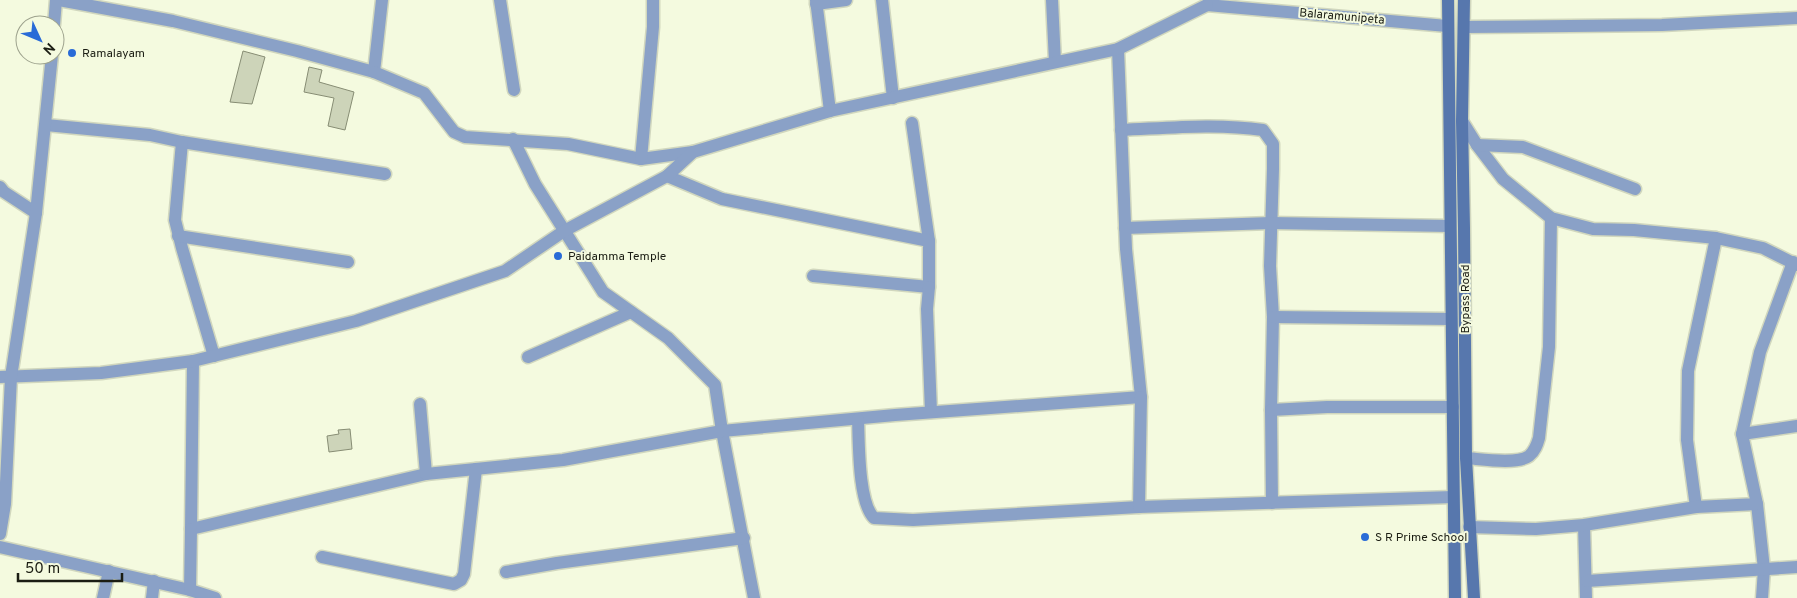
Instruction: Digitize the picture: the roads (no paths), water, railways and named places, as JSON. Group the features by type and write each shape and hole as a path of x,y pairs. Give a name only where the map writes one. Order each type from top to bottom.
{"main road":[{"name":"Bypass Road","path":"1448,0 1455,598"},
{"name":"Bypass Road","path":"1464,0 1462,121 1466,458 1474,598"}],"street":[{"path":"55,15 57,0 173,21 297,51 374,72 424,93 454,132 459,135 568,144 641,159 693,152 830,111 1118,49 1207,2"},
{"path":"374,72 382,0"},
{"path":"500,0 514,90"},
{"path":"641,159 653,27 652,0"},
{"path":"830,111 816,2 846,0"},
{"path":"882,0 893,98"},
{"path":"1052,0 1054,62"},
{"name":"Balaramunipeta","path":"1207,2 1447,26"},
{"path":"1465,27 1662,25 1797,18"},
{"path":"1118,49 1125,228 1141,397 1139,507"},
{"path":"0,534 6,504 6,377 36,212 51,65"},
{"path":"1462,121 1477,145 1503,179 1551,218 1593,229 1634,230 1716,238 1763,248 1795,263 1760,352 1742,434 1758,504 1764,569 1762,598"},
{"path":"912,124 929,241 927,309 931,412"},
{"path":"46,125 150,135 182,142 385,174"},
{"path":"1121,130 1212,126 1242,127 1263,130 1273,144 1270,266 1273,317 1272,503"},
{"path":"513,139 535,184 603,292 668,338 715,385 754,598"},
{"path":"182,142 175,220 178,236 214,356"},
{"path":"1477,145 1523,147 1635,189"},
{"path":"6,377 101,373 193,361 356,322 505,270 564,231 667,176 693,152"},
{"path":"667,176 722,199 929,241"},
{"path":"0,187 4,192 36,212"},
{"path":"1466,458 1519,460 1535,450 1540,438 1549,347 1551,218"},
{"path":"1125,228 1271,223 1450,226"},
{"path":"178,236 348,262"},
{"path":"1696,507 1687,440 1688,371 1716,238"},
{"path":"813,276 929,287"},
{"path":"528,356 630,312"},
{"path":"1273,317 1451,319"},
{"path":"190,590 193,361"},
{"path":"192,529 426,474 563,460 722,431 931,412 1141,397"},
{"path":"420,404 426,474"},
{"path":"1271,410 1327,407 1453,407"},
{"path":"858,419 863,496 869,513 874,518 913,520 1139,507 1453,497"},
{"path":"1742,434 1797,426"},
{"path":"322,557 454,584 461,580 464,574 476,469"},
{"path":"1469,527 1536,529 1584,525 1696,507 1758,504"},
{"path":"1584,525 1586,598"},
{"path":"506,572 558,562 744,538"},
{"path":"0,546 154,581 215,598"},
{"path":"1586,581 1797,567"},
{"path":"103,598 109,571"},
{"path":"152,598 154,581"}],"place":[{"name":"Ramalayam","path":"72,53"},
{"name":"Paidamma Temple","path":"558,256"},
{"name":"S R Prime School","path":"1365,537"}]}
